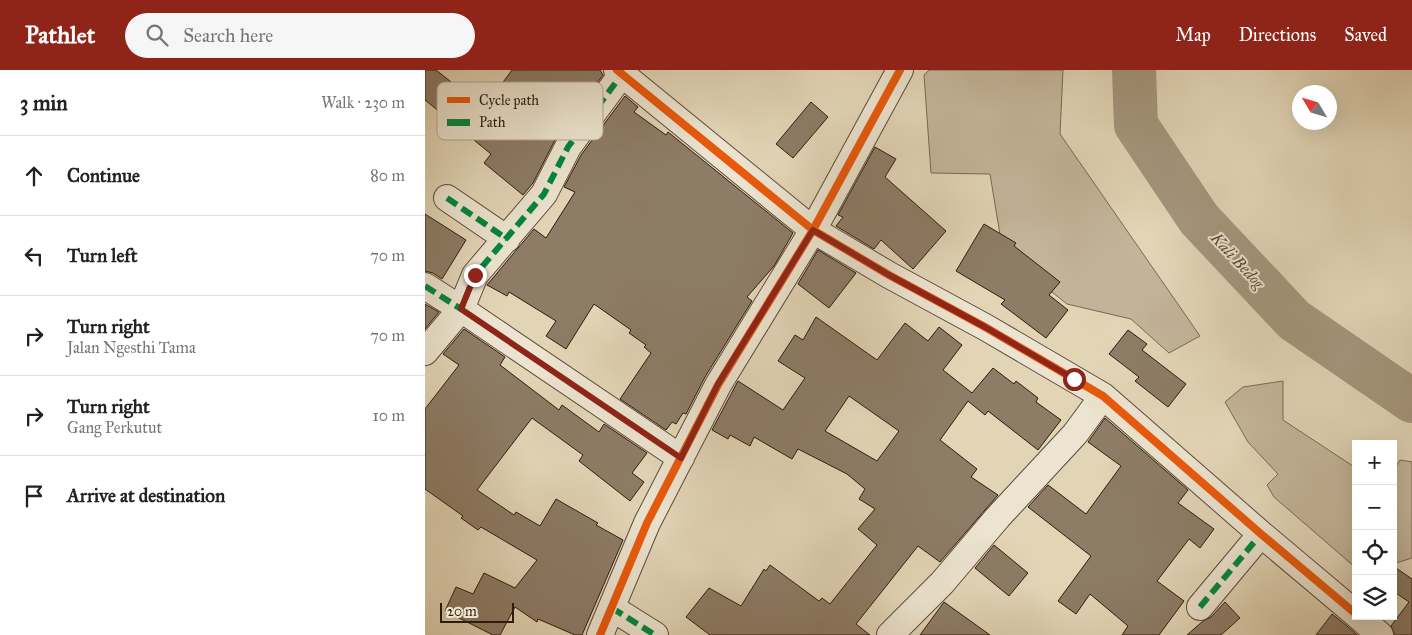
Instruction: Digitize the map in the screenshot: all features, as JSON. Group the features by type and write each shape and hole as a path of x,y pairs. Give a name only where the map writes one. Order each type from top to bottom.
{"street":[{"path":"600,635 647,524 718,384 813,230 899,70"},
{"path":"603,98 622,71 813,230 1103,396 1352,611"},
{"path":"425,352 461,309 475,275 543,194 573,140"},
{"path":"447,198 507,239"},
{"path":"425,286 681,458"},
{"path":"890,635 942,583 998,517 1075,434 1103,396"},
{"path":"1200,607 1261,534"},
{"path":"611,608 655,635"},
{"path":"1363,620 1381,635"}],"shaded area":[{"path":"929,70 1063,70 1060,134 1200,336 1169,353 1131,319 1067,304 1003,253 990,174 931,173 924,75"},
{"path":"1283,381 1283,420 1352,465 1352,565 1274,497 1267,485 1278,474 1248,442 1225,402 1243,387"},
{"path":"1400,460 1412,462 1412,558 1397,563 1397,485 1397,465"}],"building":[{"path":"425,70 436,70 451,82 437,82 437,110 425,100"},
{"path":"512,70 600,70 603,75 598,82 503,82"},
{"path":"625,96 638,107 634,112 666,135 668,132 793,233 774,266 747,297 752,301 705,377 686,414 683,413 676,424 672,422 666,430 620,399 651,353 644,347 646,345 629,333 631,330 594,304 566,349 546,336 556,321 509,292 507,296 487,285 534,229 546,238 575,192 564,187 581,155 592,140 603,140 603,126"},
{"path":"811,102 828,117 793,158 776,144"},
{"path":"474,140 555,140 533,183 523,195 484,163 491,154"},
{"path":"875,147 896,159 885,177 946,231 913,269 881,240 874,249 836,226 843,217 838,215"},
{"path":"425,214 466,240 442,279 433,273 425,271"},
{"path":"984,224 1016,243 1014,246 1060,282 1049,295 1068,310 1046,338 1001,304 1005,300 956,271"},
{"path":"818,250 856,273 829,308 798,284"},
{"path":"425,304 439,312 425,329"},
{"path":"816,317 877,360 905,323 928,341 939,327 962,345 943,370 972,393 993,368 1014,384 1016,381 1038,398 1036,402 1061,420 1038,450 988,411 985,415 968,401 940,440 977,469 971,477 998,495 940,562 918,546 856,624 870,635 710,635 686,617 709,588 741,606 764,569 766,571 770,565 819,601 822,598 830,604 877,545 858,529 875,509 859,499 865,489 847,474 798,449 792,459 754,437 750,446 730,435 728,439 712,430 738,381 783,410 805,378 778,361 795,335 803,340","holes":["849,396 899,431 877,461 825,431"]},
{"path":"464,329 505,357 500,365 559,410 562,405 599,432 604,424 647,453 632,473 644,482 630,501 579,461 583,455 532,418 477,490 514,515 516,512 540,526 556,499 623,540 582,635 575,635 538,619 537,622 515,607 500,635 493,635 445,611 456,587 473,594 484,573 515,588 537,560 481,527 478,530 461,518 463,516 425,489 425,409 459,365 443,354"},
{"path":"1128,330 1147,344 1142,350 1186,384 1168,407 1135,381 1139,377 1109,354"},
{"path":"1105,418 1188,490 1178,503 1214,529 1200,548 1189,539 1157,581 1184,601 1159,635 1122,635 1128,626 1090,594 1076,614 1058,601 1091,556 1028,507 1048,485 1086,514 1121,466 1088,442"},
{"path":"994,545 1028,573 1009,596 975,568"},
{"path":"1397,569 1412,579 1412,635 1395,635 1391,626 1409,602 1397,594"},
{"path":"944,602 990,635 920,635"},
{"path":"1225,602 1240,618 1221,635 1187,635 1203,621 1211,617"},
{"path":"1332,614 1347,626 1357,635 1316,635"}],"waterway":[{"name":"Kali Bedog","path":"1134,70 1136,125 1199,219 1294,320 1412,401"}],"marked path":[{"path":"603,100 622,74"},
{"path":"425,286 461,309 475,275 544,194 573,140"},
{"path":"447,198 507,239"},
{"path":"1200,607 1261,534"},
{"path":"612,608 655,635"}],"cycle path":[{"path":"617,70 813,230 1103,396 1352,611"},
{"path":"600,635 647,523 718,385 813,230 900,70"}],"route":[{"path":"475,275 461,309 681,458 718,384 813,230 1074,379"}]}
